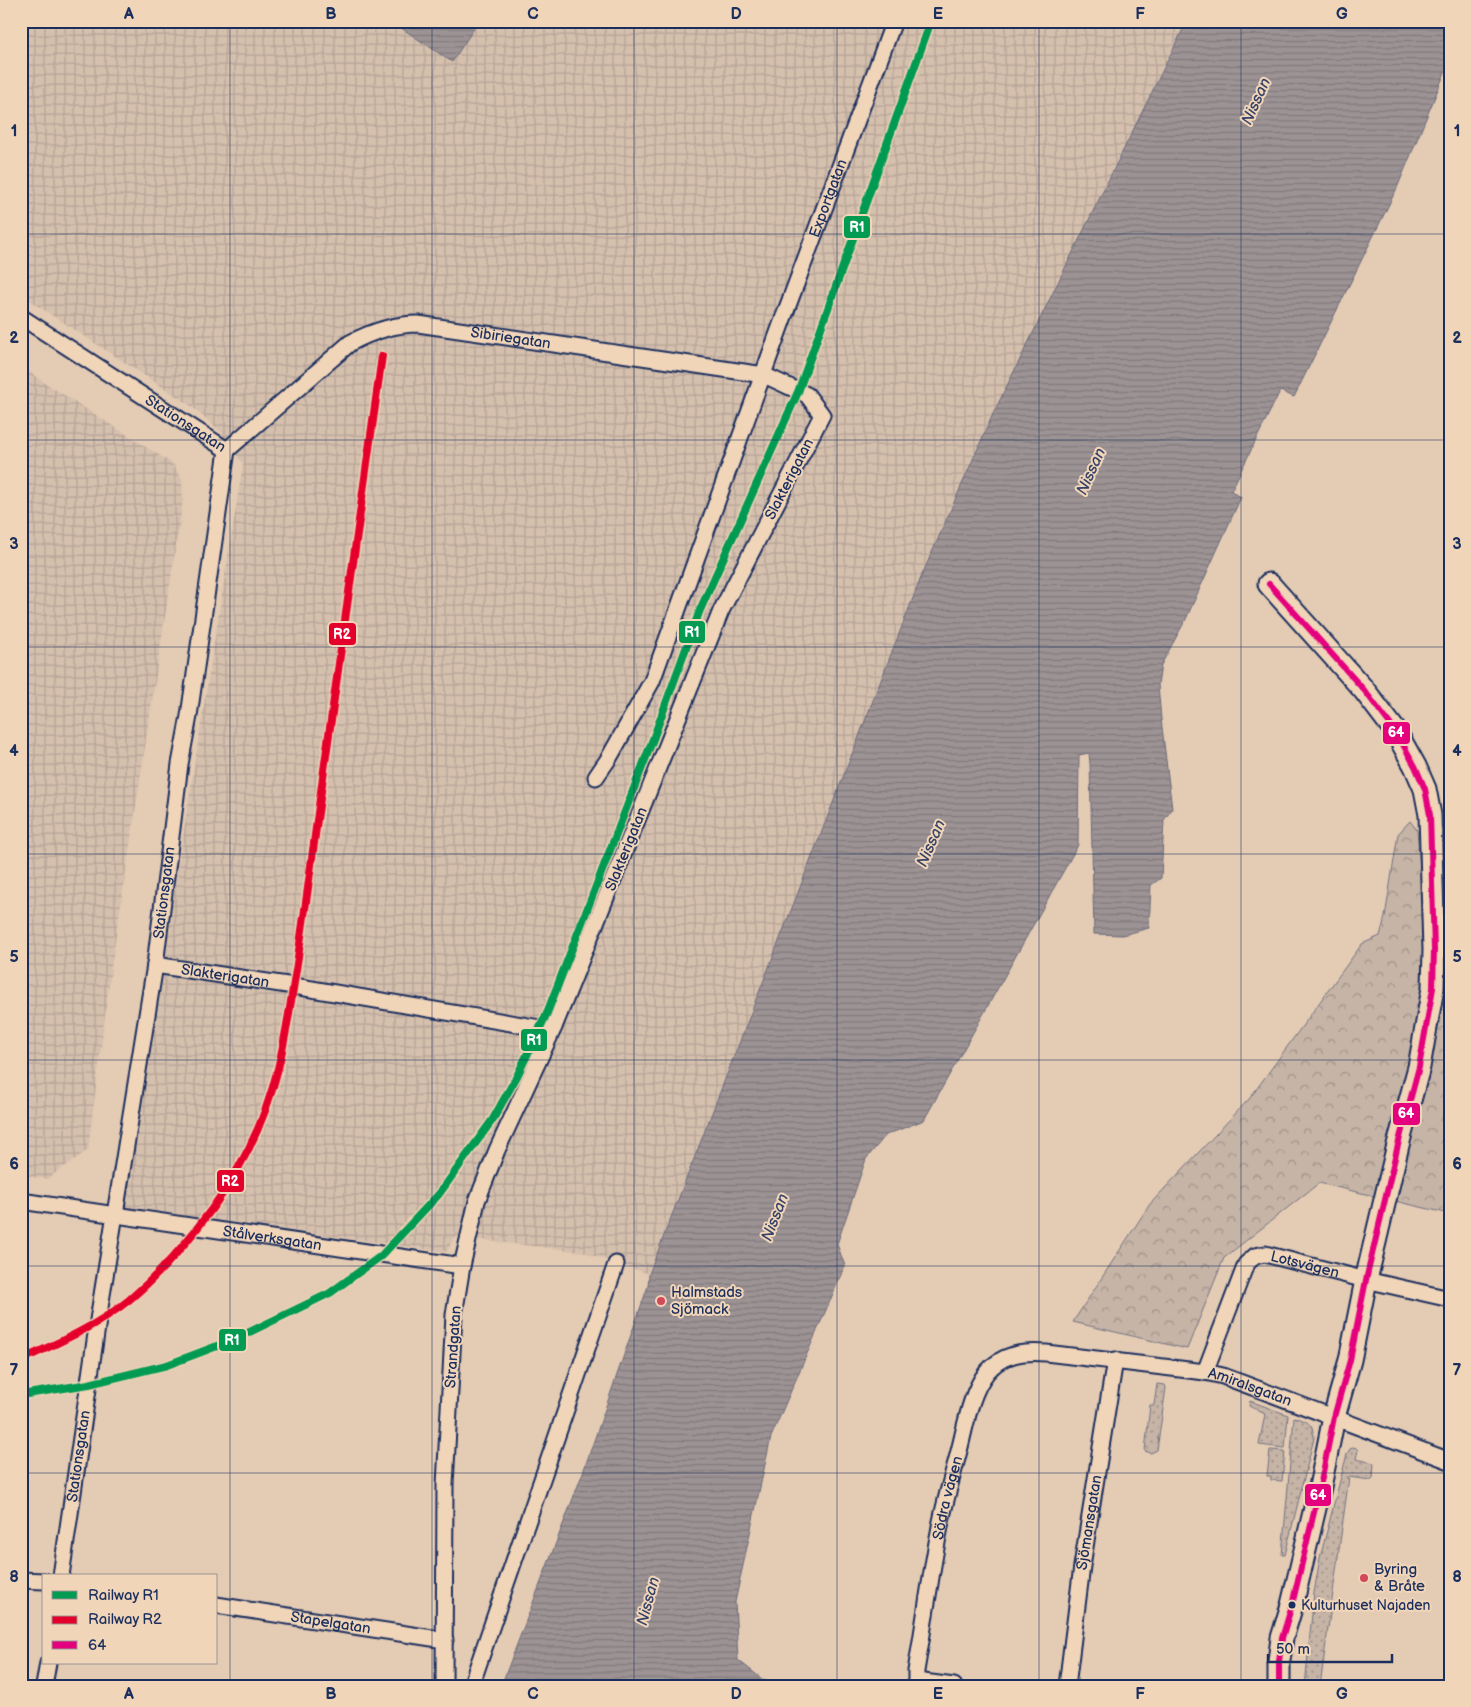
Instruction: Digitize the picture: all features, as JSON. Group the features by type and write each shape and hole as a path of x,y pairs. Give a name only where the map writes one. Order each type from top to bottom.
{"street":[{"name":"Exportgatan","path":"596,777 609,758 652,681 894,21"},
{"name":"Stationsgatan","path":"21,317 227,450 189,716 180,764 154,965 98,1320 61,1574"},
{"name":"Sibiriegatan","path":"227,450 350,343 365,335 404,324 418,324 764,375 807,395 822,415"},
{"name":"Slakterigatan","path":"154,965 294,986 540,1028 554,1027 721,610 822,415"},
{"path":"1269,584 1364,690 1396,732 1415,766 1425,789 1430,815 1442,949 1432,988 1419,1067 1398,1145 1366,1280 1350,1360 1334,1418 1320,1488 1292,1605 1282,1638 1279,1661 1279,1686"},
{"name":"Strandgatan","path":"444,1686 445,1485 454,1315 462,1266 477,1201 497,1150 554,1027"},
{"name":"Stålverksgatan","path":"21,1202 462,1266"},
{"name":"Lotsvägen","path":"1205,1372 1246,1264 1255,1256 1265,1254 1450,1300"},
{"path":"472,1686 616,1264"},
{"name":"Amiralsgatan","path":"1040,1352 1115,1360 1223,1376 1450,1461"},
{"name":"Södra vägen","path":"916,1683 939,1530 968,1414 976,1392 986,1374 995,1364 1007,1356 1040,1352"},
{"name":"Sjömansgatan","path":"1068,1686 1081,1573 1115,1360"},
{"path":"21,1580 42,1581"},
{"name":"Stapelgatan","path":"218,1605 445,1640"},
{"path":"44,1686 48,1664"},
{"path":"916,1683 954,1686"}],"shaded area":[{"path":"21,21 391,21 452,62 479,21 1187,21 993,414 922,575 649,1274 583,1252 454,1237 447,1252 123,1207 243,464 221,432 190,405 21,295"},
{"path":"21,366 173,464 182,480 183,500 111,968 88,1150 47,1179 21,1175"}],"green space":[{"path":"1410,821 1417,830 1427,957 1450,961 1450,1214 1319,1183 1224,1258 1187,1349 1073,1322 1150,1204 1250,1098 1362,944 1380,936 1385,917 1398,834"},
{"path":"1157,1384 1165,1385 1166,1388 1157,1450 1151,1453 1145,1451 1150,1405 1154,1405"},
{"path":"1250,1401 1288,1415 1285,1448 1259,1445 1265,1414 1249,1406"},
{"path":"1294,1417 1309,1423 1314,1438 1285,1555 1282,1555"},
{"path":"1355,1447 1358,1450 1356,1459 1374,1463 1373,1478 1370,1480 1349,1477 1320,1686 1305,1686 1314,1593 1320,1558 1347,1454 1350,1449"},
{"path":"1270,1450 1285,1451 1282,1481 1271,1480 1271,1476 1267,1476"}],"water":[{"path":"391,21 479,21 452,62"},
{"name":"Nissan","path":"1187,21 1450,21 1450,67 1446,70 1397,188 1294,397 1280,391 1231,491 1241,497 1186,619 1161,665 1158,685 1172,809 1164,820 1161,878 1151,885 1149,928 1123,935 1094,934 1090,764 1089,753 1079,755 1078,845 924,1120 886,1135 866,1159 837,1244 845,1266 771,1437 735,1602 738,1660 762,1679 776,1686 501,1686 582,1475 648,1286 649,1274 922,575 993,414"}],"rail line":[{"name":"R1","path":"21,1395 89,1384 167,1365 233,1340 330,1293 381,1256 439,1194 493,1119 517,1076 547,1013 653,739 700,610 798,392 931,21"},
{"name":"R2","path":"21,1360 104,1318 129,1300 163,1268 196,1230 225,1190 248,1150 266,1109 283,1047 297,962 382,356"}],"transit line":[{"name":"64","path":"1269,584 1364,690 1396,732 1415,766 1425,789 1430,815 1434,950 1433,988 1419,1067 1398,1145 1366,1280 1350,1360 1334,1417 1320,1487 1292,1605 1282,1638 1279,1661 1279,1686"}],"place":[{"name":"Halmstads Sjömack","path":"661,1301"},
{"name":"Byring & Bråte","path":"1364,1578"},
{"name":"Kulturhuset Najaden","path":"1292,1605"}]}
